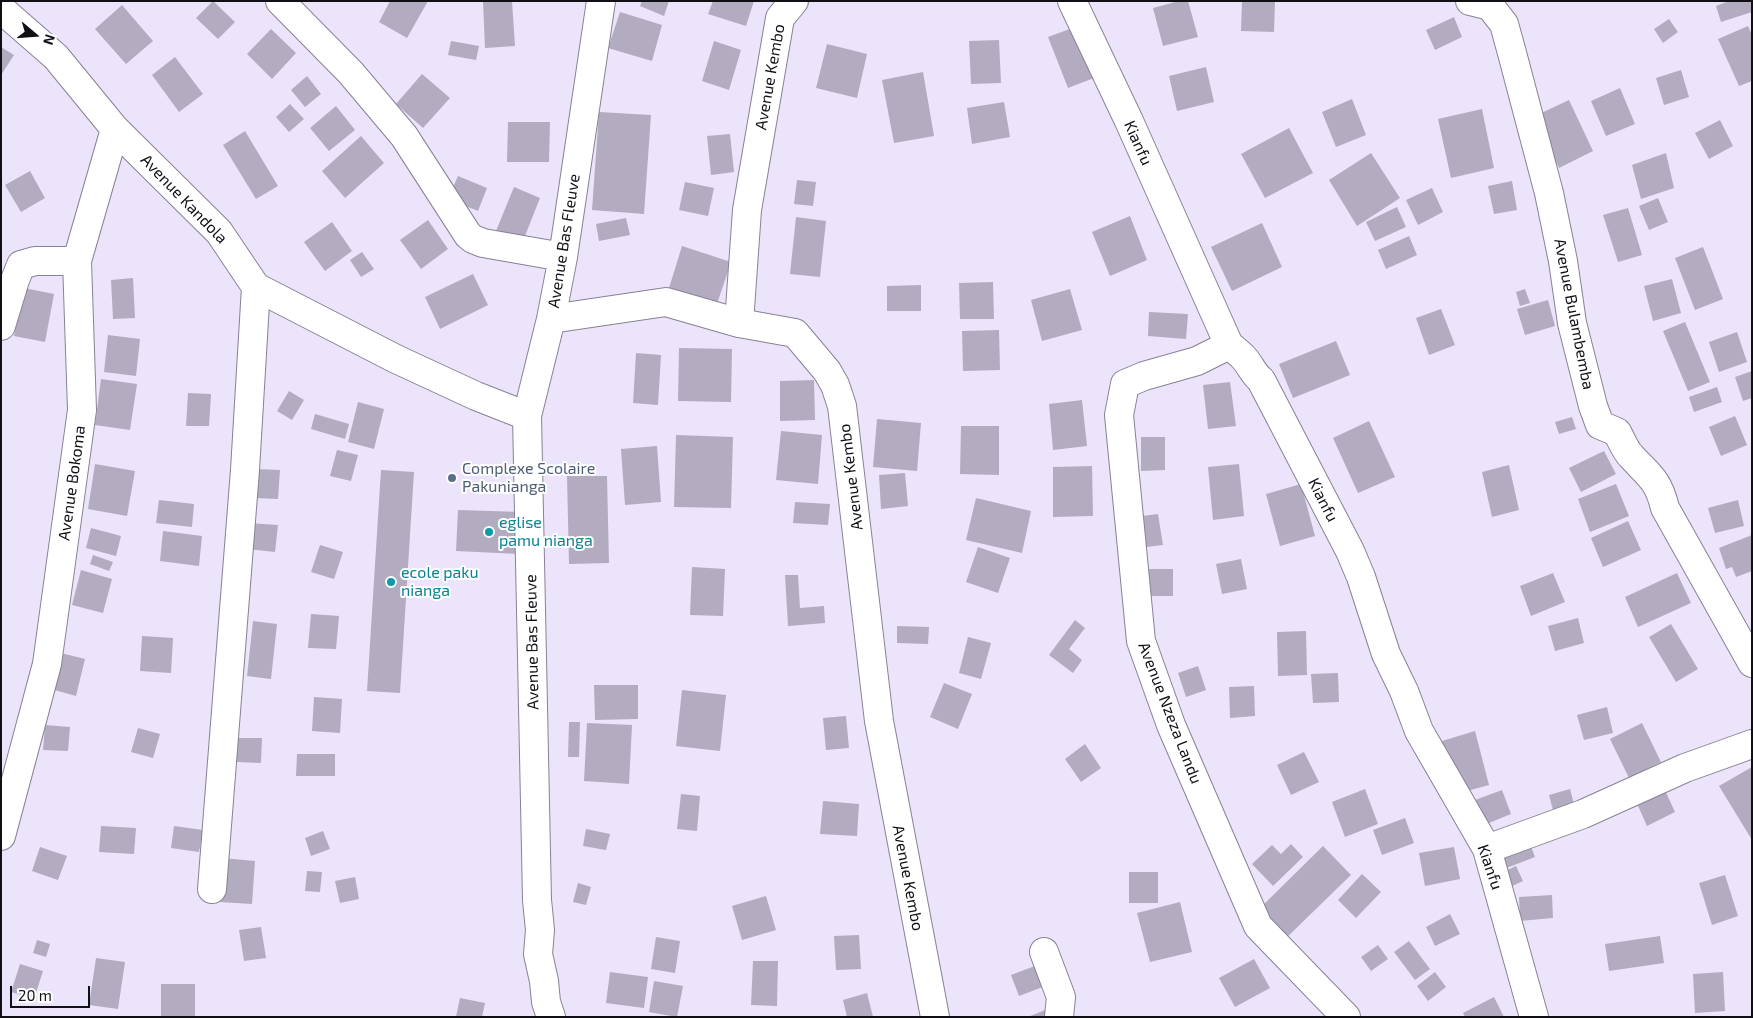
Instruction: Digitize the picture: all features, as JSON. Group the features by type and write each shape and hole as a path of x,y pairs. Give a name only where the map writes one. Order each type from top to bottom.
{"street":[{"path":"280,1 351,73 404,136 468,235 483,243 563,257"},
{"name":"Avenue Bas Fleuve","path":"552,1017 546,1002 538,954 540,930 537,900 527,416 551,319 563,257 601,1"},
{"name":"Avenue Kembo","path":"794,1 780,18 747,210 739,323 795,333 835,384 842,406 879,721 935,1017"},
{"name":"Kianfu","path":"1072,1 1133,130 1229,345 1244,358 1255,376 1261,380 1350,551 1361,577 1386,654 1404,691 1419,731 1487,848 1534,1017"},
{"name":"Avenue Bulambemba","path":"1470,1 1490,6 1504,24 1549,193 1563,261 1572,323 1593,406 1600,425 1618,432 1629,455 1647,471 1661,491 1665,508 1752,663"},
{"name":"Avenue Kandola","path":"1,9 56,56 115,129 220,232 256,287 396,359 476,396 527,416"},
{"name":"Avenue Bokoma","path":"1,836 47,664 82,410 77,261 115,129"},
{"path":"1,326 21,265 35,261 77,261"},
{"path":"212,889 245,470 256,287"},
{"path":"551,319 666,302 739,323"},
{"name":"Avenue Nzeza Landu","path":"1229,345 1196,361 1144,376 1125,384 1119,415 1141,641 1171,725 1258,926 1346,1017"},
{"path":"1487,848 1583,814 1685,768 1752,744"},
{"path":"1044,952 1061,997 1059,1017"}],"building":[{"path":"213,1 235,22 218,39 196,18"},
{"path":"390,1 428,1 407,38 379,22"},
{"path":"483,1 512,1 515,46 485,48"},
{"path":"642,1 669,1 664,16 640,6"},
{"path":"713,1 754,1 746,26 708,14"},
{"path":"1179,1 1188,1 1198,37 1163,46 1153,8"},
{"path":"1242,1 1275,1 1274,32 1241,31"},
{"path":"1729,1 1751,1 1752,12 1721,22 1716,6"},
{"path":"122,5 153,41 126,64 95,29"},
{"path":"620,12 662,25 652,61 608,48"},
{"path":"1454,17 1462,37 1435,50 1426,30"},
{"path":"1669,19 1678,32 1663,43 1654,29"},
{"path":"1748,26 1752,35 1752,81 1739,86 1718,39"},
{"path":"1075,27 1094,78 1068,88 1048,37"},
{"path":"271,29 296,53 272,79 247,54"},
{"path":"999,40 1001,83 971,84 969,41"},
{"path":"451,41 479,46 476,60 448,55"},
{"path":"714,41 741,50 729,90 702,81"},
{"path":"827,44 867,54 857,98 816,88"},
{"path":"1,47 14,55 1,75"},
{"path":"175,57 203,94 179,112 152,75"},
{"path":"1206,67 1214,102 1177,111 1169,76"},
{"path":"1681,70 1689,97 1664,105 1656,78"},
{"path":"923,72 934,136 894,143 882,80"},
{"path":"422,74 450,98 423,128 396,104"},
{"path":"307,76 321,94 305,107 291,90"},
{"path":"1620,88 1635,124 1606,136 1591,101"},
{"path":"1352,99 1366,135 1336,147 1322,112"},
{"path":"1569,100 1593,151 1559,168 1535,116"},
{"path":"1004,102 1010,137 972,144 967,108"},
{"path":"290,104 304,119 289,132 276,117"},
{"path":"336,106 355,130 329,151 310,128"},
{"path":"1482,109 1494,168 1451,178 1438,119"},
{"path":"599,112 651,115 644,214 592,210"},
{"path":"1720,120 1733,146 1709,159 1695,133"},
{"path":"508,122 550,122 549,162 507,162"},
{"path":"1289,128 1313,173 1265,198 1241,154"},
{"path":"245,131 278,186 256,199 223,145"},
{"path":"730,134 734,172 711,175 707,136"},
{"path":"361,136 384,163 345,198 322,171"},
{"path":"1371,153 1400,198 1357,226 1329,180"},
{"path":"1666,153 1674,188 1641,199 1632,165"},
{"path":"30,171 45,198 21,212 5,185"},
{"path":"458,176 487,188 478,211 448,199"},
{"path":"797,180 816,182 813,206 794,204"},
{"path":"1512,181 1517,210 1494,214 1488,186"},
{"path":"685,182 714,188 708,216 679,210"},
{"path":"514,187 540,198 523,241 496,231"},
{"path":"1432,188 1443,212 1418,225 1406,200"},
{"path":"1658,198 1668,222 1649,230 1639,206"},
{"path":"1397,207 1406,227 1375,241 1366,222"},
{"path":"1628,208 1642,255 1618,262 1603,215"},
{"path":"1130,216 1147,260 1110,276 1092,232"},
{"path":"796,217 826,221 820,277 790,274"},
{"path":"626,218 630,235 599,241 596,224"},
{"path":"428,220 448,249 421,269 400,240"},
{"path":"332,222 352,251 325,271 304,242"},
{"path":"1262,223 1282,267 1232,291 1211,247"},
{"path":"1409,236 1417,255 1386,269 1378,250"},
{"path":"682,246 731,262 717,304 669,288"},
{"path":"1703,247 1723,299 1695,310 1675,258"},
{"path":"362,252 374,269 361,277 350,260"},
{"path":"473,274 488,305 440,329 425,297"},
{"path":"133,278 135,318 113,319 111,280"},
{"path":"1672,279 1681,313 1653,321 1644,286"},
{"path":"993,282 994,319 960,319 959,283"},
{"path":"921,285 921,311 887,311 887,286"},
{"path":"24,288 54,294 45,342 14,336"},
{"path":"1070,289 1082,330 1042,341 1031,300"},
{"path":"1525,289 1530,303 1520,306 1516,292"},
{"path":"1548,300 1555,326 1525,335 1517,309"},
{"path":"1441,309 1455,345 1429,355 1416,318"},
{"path":"1149,312 1188,314 1186,339 1148,336"},
{"path":"1685,322 1710,382 1688,391 1663,331"},
{"path":"999,330 1000,370 963,371 962,331"},
{"path":"1737,332 1747,362 1719,372 1709,342"},
{"path":"108,335 140,339 136,376 104,372"},
{"path":"1336,341 1350,375 1293,398 1279,364"},
{"path":"679,348 732,349 731,402 678,401"},
{"path":"636,353 661,355 658,405 633,403"},
{"path":"1752,371 1752,398 1743,401 1735,377"},
{"path":"101,379 137,384 130,430 95,425"},
{"path":"814,380 815,420 780,421 780,381"},
{"path":"1230,382 1236,426 1208,429 1203,385"},
{"path":"1717,387 1722,402 1694,412 1689,397"},
{"path":"289,391 304,400 292,420 277,411"},
{"path":"188,393 211,394 209,426 186,426"},
{"path":"1082,400 1087,446 1053,450 1049,404"},
{"path":"358,402 384,409 374,449 348,442"},
{"path":"315,414 349,424 345,439 311,429"},
{"path":"1735,416 1747,445 1721,456 1709,427"},
{"path":"1572,417 1576,429 1559,434 1555,422"},
{"path":"877,419 921,423 917,471 873,467"},
{"path":"1369,421 1395,477 1358,493 1333,438"},
{"path":"961,426 999,426 999,475 960,474"},
{"path":"781,431 822,435 818,484 776,480"},
{"path":"676,435 733,437 731,508 674,507"},
{"path":"1141,437 1165,437 1165,470 1141,471"},
{"path":"657,446 661,502 625,505 621,449"},
{"path":"337,450 358,455 351,481 330,476"},
{"path":"1604,451 1616,474 1581,492 1569,468"},
{"path":"95,464 135,471 127,516 88,509"},
{"path":"1239,464 1244,516 1213,520 1208,467"},
{"path":"1509,465 1519,510 1492,517 1482,472"},
{"path":"1092,466 1093,516 1053,517 1053,467"},
{"path":"256,469 280,470 278,499 254,498"},
{"name":"ecole paku nianga","path":"381,470 414,472 400,693 367,691"},
{"path":"905,473 908,506 881,509 879,475"},
{"path":"567,476 607,476 609,563 569,564"},
{"path":"1301,484 1315,536 1280,546 1266,494"},
{"path":"1616,484 1629,516 1590,532 1578,499"},
{"path":"976,498 1031,511 1022,553 966,540"},
{"path":"159,500 194,504 192,527 156,523"},
{"path":"1738,500 1744,526 1715,533 1708,508"},
{"path":"795,502 830,504 828,525 793,523"},
{"name":"eglise pamu nianga","path":"458,510 522,512 519,554 456,551"},
{"path":"1158,514 1163,545 1138,548 1134,517"},
{"path":"1628,521 1641,550 1603,567 1591,538"},
{"path":"249,523 278,525 275,552 247,549"},
{"path":"91,528 121,536 116,556 86,548"},
{"path":"163,531 202,536 199,566 160,561"},
{"path":"1752,535 1752,571 1736,577 1732,567 1726,569 1719,548"},
{"path":"320,545 343,552 334,579 311,572"},
{"path":"978,547 1010,558 998,593 966,582"},
{"path":"93,555 113,562 109,571 90,564"},
{"path":"1241,559 1247,589 1222,594 1216,564"},
{"path":"692,567 725,569 723,616 690,615"},
{"path":"1141,569 1173,569 1173,596 1141,596"},
{"path":"81,570 112,579 103,613 72,605"},
{"path":"1553,573 1565,602 1531,616 1520,586"},
{"path":"1677,573 1691,603 1638,627 1625,597"},
{"path":"785,575 798,575 800,608 824,606 825,623 788,626"},
{"path":"311,614 339,616 336,649 308,648"},
{"path":"1578,618 1584,643 1555,651 1548,626"},
{"path":"1075,620 1085,628 1069,649 1082,660 1073,673 1049,655"},
{"path":"253,621 277,624 271,679 247,676"},
{"path":"1671,624 1698,669 1676,682 1649,637"},
{"path":"897,626 929,627 928,644 897,643"},
{"path":"1306,631 1307,675 1278,676 1277,632"},
{"path":"142,636 173,638 171,673 140,671"},
{"path":"968,637 991,643 981,679 959,673"},
{"path":"57,652 85,659 76,696 47,688"},
{"path":"1198,666 1206,690 1186,697 1178,673"},
{"path":"1338,673 1339,702 1313,703 1311,674"},
{"path":"944,683 972,694 958,729 930,717"},
{"path":"594,685 638,685 638,719 595,720"},
{"path":"1254,686 1255,716 1230,718 1229,687"},
{"path":"682,690 726,695 720,751 676,746"},
{"path":"314,697 342,699 340,733 312,731"},
{"path":"1607,707 1613,733 1584,740 1577,715"},
{"path":"846,716 849,748 826,750 823,718"},
{"path":"569,722 580,722 579,757 568,757"},
{"path":"587,723 632,725 629,784 584,781"},
{"path":"1642,723 1661,762 1629,778 1610,739"},
{"path":"45,725 70,727 68,751 43,750"},
{"path":"138,728 160,734 153,758 131,752"},
{"path":"1475,731 1489,785 1456,794 1442,741"},
{"path":"237,738 262,738 261,763 237,762"},
{"path":"1085,744 1101,768 1081,782 1065,759"},
{"path":"1304,752 1319,782 1291,795 1277,765"},
{"path":"297,754 335,754 335,776 296,776"},
{"path":"1752,767 1752,840 1719,786"},
{"path":"1663,786 1675,812 1647,826 1635,799"},
{"path":"1365,789 1378,824 1345,837 1332,802"},
{"path":"1570,789 1576,812 1555,818 1549,795"},
{"path":"1502,790 1511,814 1484,825 1475,800"},
{"path":"681,794 700,796 697,831 677,829"},
{"path":"823,801 859,804 857,836 820,834"},
{"path":"1405,818 1414,843 1382,855 1373,830"},
{"path":"101,826 136,828 134,854 99,852"},
{"path":"174,826 203,830 199,852 171,848"},
{"path":"586,829 610,834 606,850 583,846"},
{"path":"323,831 330,849 311,856 305,838"},
{"path":"1527,836 1535,857 1496,872 1488,851"},
{"path":"1291,844 1303,857 1273,886 1252,864 1272,845 1281,854"},
{"path":"1323,846 1351,875 1282,942 1255,913"},
{"path":"40,847 67,856 58,880 32,871"},
{"path":"1454,847 1460,879 1425,886 1419,853"},
{"path":"222,858 255,861 252,904 219,902"},
{"path":"1516,866 1523,881 1508,888 1501,873"},
{"path":"307,871 322,872 320,892 305,891"},
{"path":"1129,872 1158,872 1158,903 1129,903"},
{"path":"1362,874 1381,892 1356,918 1338,900"},
{"path":"1725,875 1738,916 1712,925 1699,883"},
{"path":"355,877 359,899 340,903 335,881"},
{"path":"578,883 591,887 586,905 573,902"},
{"path":"1552,895 1553,918 1520,921 1519,897"},
{"path":"766,896 776,930 742,940 732,906"},
{"path":"1180,902 1192,952 1150,962 1137,913"},
{"path":"1450,914 1460,934 1435,946 1426,927"},
{"path":"261,927 266,958 244,961 239,930"},
{"path":"859,935 861,969 836,970 834,936"},
{"path":"1660,936 1664,963 1609,971 1605,944"},
{"path":"656,937 680,941 675,973 651,969"},
{"path":"37,940 50,944 46,957 33,953"},
{"path":"1409,941 1430,969 1415,980 1394,952"},
{"path":"1378,945 1388,959 1371,971 1361,957"},
{"path":"96,958 125,962 118,1009 89,1005"},
{"path":"1254,959 1270,988 1235,1007 1219,978"},
{"path":"753,961 778,961 777,1006 751,1005"},
{"path":"20,964 43,971 34,999 11,992"},
{"path":"1040,964 1048,985 1019,996 1011,975"},
{"path":"610,972 648,977 644,1008 606,1003"},
{"path":"1435,972 1446,987 1428,1001 1417,986"},
{"path":"1723,972 1725,1011 1695,1013 1693,974"},
{"path":"654,981 683,986 677,1017 649,1012"},
{"path":"161,984 195,984 195,1017 161,1017"},
{"path":"867,993 873,1017 847,1017 843,1000"},
{"path":"1494,997 1504,1017 1465,1017 1463,1013"},
{"path":"460,998 485,1003 482,1017 456,1017"},
{"path":"1045,1010 1047,1017 1028,1017"}],"place":[{"name":"Complexe Scolaire Pakunianga","path":"452,478"},
{"name":"eglise pamu nianga","path":"489,532"},
{"name":"ecole paku nianga","path":"391,582"}]}
